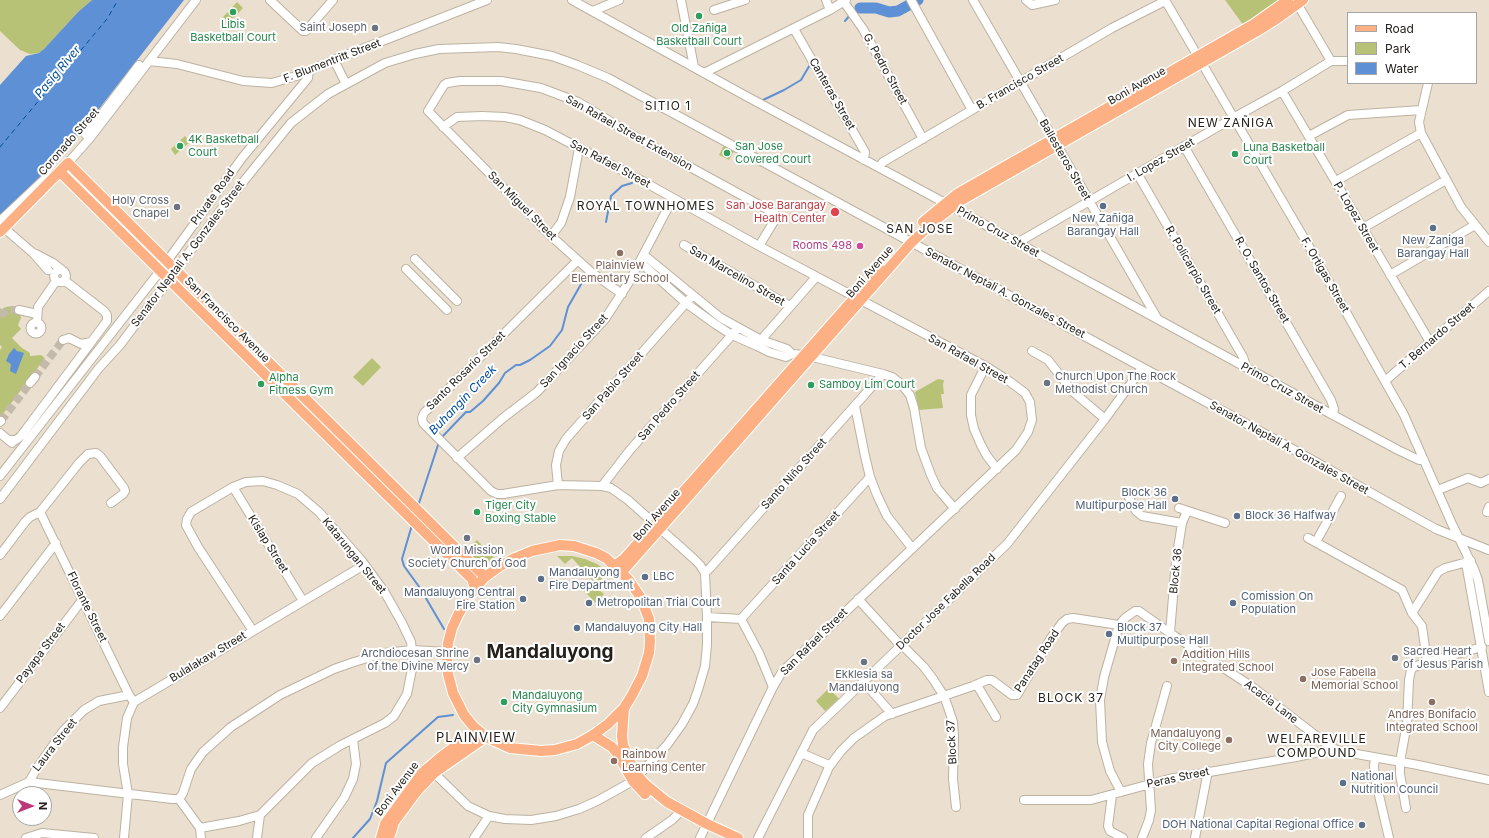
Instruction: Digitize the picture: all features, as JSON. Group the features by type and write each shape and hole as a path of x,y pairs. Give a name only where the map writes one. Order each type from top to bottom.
{"main road":[{"name":"Boni Avenue","path":"618,569 658,526 909,241 929,226 948,205 960,201 1055,143 1199,59 1254,24 1288,0"},
{"name":"Boni Avenue","path":"1199,59 1259,30 1299,1"},
{"name":"Coronado Street","path":"1,227 55,173 68,163"},
{"name":"San Francisco Avenue","path":"68,163 485,578"},
{"name":"San Francisco Avenue","path":"55,173 160,271 472,579 475,588"},
{"path":"560,545 580,547 596,553 606,558 618,569 628,579 641,598 649,619 650,629 649,653 642,676 624,708 608,724 593,735 566,748 541,751 510,748 486,737 464,715 453,693 448,674 447,652 452,628 459,613 475,588 500,566 515,558 532,551 560,545"},
{"path":"624,708 622,736 623,745 636,778"},
{"name":"Boni Avenue","path":"381,838 385,824 389,817 410,788 478,730"},
{"path":"593,735 612,747 636,778 655,794 680,813 726,838"},
{"name":"Boni Avenue","path":"388,838 394,822 431,770 486,737"},
{"path":"706,826 738,838"}],"street":[{"path":"86,135 191,0"},
{"name":"Coronado Street","path":"68,163 90,138 196,0"},
{"path":"270,0 303,31 306,30 333,0"},
{"name":"F. Blumentritt Street","path":"149,61 177,64 243,81 257,83 279,81 334,60 470,3 487,0"},
{"name":"Primo Cruz Street","path":"572,0 1244,367 1398,450 1419,460 1424,460"},
{"path":"593,11 619,0"},
{"path":"681,0 694,67"},
{"path":"826,0 830,10"},
{"name":"Ballesteros Street","path":"973,0 1157,319"},
{"path":"1026,0 1032,5 1055,0"},
{"name":"B. Francisco Street","path":"879,168 883,162 1112,28 1165,0"},
{"name":"F. Ortigas Street","path":"1165,0 1311,250 1404,415 1460,539 1468,561 1478,580 1486,604 1489,641"},
{"path":"714,10 740,1"},
{"path":"704,73 794,29 845,1"},
{"name":"G. Pedro Street","path":"845,1 863,29 923,139"},
{"path":"1299,1 1331,61 1347,61"},
{"path":"912,2 972,110"},
{"name":"Canteras Street","path":"794,29 865,152 864,160"},
{"name":"Senator Neptali A. Gonzales Street","path":"0,499 99,368 124,339 226,203 291,123 328,94 385,63 439,49 498,47 552,56 608,78 1436,529 1489,550"},
{"path":"334,60 346,84"},
{"name":"I. Lopez Street","path":"1017,243 1282,91 1331,61"},
{"name":"Private Road","path":"0,476 160,271 242,158 308,78 309,70"},
{"name":"San Rafael Street Extension","path":"428,110 447,83 460,81 501,81 541,88 578,102 648,144 774,213 776,218 759,246"},
{"path":"1428,84 1419,122 1421,133 1461,206 1489,242"},
{"name":"P. Lopez Street","path":"1282,91 1430,342"},
{"name":"San Miguel Street","path":"428,110 443,127 577,261 622,294"},
{"path":"1309,136 1348,115 1421,110"},
{"name":"San Rafael Street","path":"443,127 457,117 482,116 505,117 532,124 673,198 816,277 985,367 1009,381 1024,393 1030,402 1032,420 1023,440 1016,450 782,672 773,687 700,838"},
{"path":"1336,181 1421,133"},
{"name":"R. O. Santos Street","path":"1184,146 1331,400 1334,409 1333,415"},
{"path":"551,236 561,223 570,197 579,148"},
{"name":"R. Policarpio Street","path":"1137,174 1234,341 1245,361 1244,367"},
{"path":"1363,228 1446,180"},
{"name":"San Ignacio Street","path":"457,458 503,418 536,392 598,326 622,294 642,259 673,198"},
{"path":"1390,275 1475,225"},
{"path":"1,227 33,253 55,274 104,311 107,315 107,321 20,436 16,440 9,440"},
{"name":"San Marcelino Street","path":"684,245 790,306"},
{"path":"415,259 457,301"},
{"path":"642,259 708,309 738,328 761,340 787,349 792,354"},
{"path":"642,259 686,303 732,335 769,352 786,357 792,354 808,356 883,374 892,377 901,384 910,395 914,408 921,448 931,475 937,488 955,509"},
{"name":"Santo Rosario Street","path":"577,261 424,413 422,418 423,423 457,458 497,494 558,485 602,486 611,488 658,526 700,565 704,573"},
{"path":"406,269 448,310"},
{"path":"19,310 37,318 38,307 55,274 55,271 62,270"},
{"path":"761,340 816,277"},
{"name":"T. Bernardo Street","path":"1385,381 1489,291"},
{"name":"San Pablo Street","path":"558,485 556,465 559,451 566,439 692,296"},
{"name":"San Pedro Street","path":"602,486 630,450 738,328"},
{"path":"63,340 69,338 81,344 91,342"},
{"path":"1032,351 1048,360 1072,391 1105,419"},
{"path":"985,367 971,395 971,415 974,429 981,445 997,469"},
{"name":"Doctor Jose Fabella Road","path":"758,838 813,730 1007,544 1105,419 1142,368"},
{"name":"Santo Niño Street","path":"704,573 883,374"},
{"path":"855,406 870,477 877,495 887,516 912,548"},
{"path":"0,433 21,449"},
{"path":"0,555 25,522 40,512 88,454 96,453 104,461 125,491 111,503"},
{"name":"Santa Lucia Street","path":"741,619 870,477"},
{"path":"1438,490 1468,478 1489,487"},
{"path":"1480,483 1489,479"},
{"name":"Katarungan Street","path":"200,828 239,821 260,815 312,763 353,739 385,723 394,716 407,694 413,664 412,650 404,627 393,605 364,565 318,512 298,494 277,484 263,481 246,482 233,487 191,512 187,519 186,525 198,547 253,631"},
{"name":"Kislap Street","path":"233,487 303,601"},
{"path":"1127,494 1136,511 1142,516 1182,523"},
{"path":"1341,496 1312,540 1399,588 1404,593 1412,613 1423,629 1427,662"},
{"name":"Block 36","path":"1170,633 1176,561 1183,510 1225,523"},
{"name":"Florante Street","path":"40,512 132,698"},
{"path":"0,616 56,543"},
{"path":"1412,613 1438,572 1444,568 1468,561"},
{"name":"F. Ortigas Street","path":"1468,561 1489,692"},
{"name":"Bulalakaw Street","path":"132,698 253,631 364,565"},
{"path":"431,770 468,806 489,816 505,819 531,820 556,816 579,809 597,801 636,778 667,745 682,724 693,704 705,666 707,645 704,573"},
{"name":"Payapa Street","path":"0,708 82,599"},
{"name":"Block 37","path":"858,599 924,667 944,696 953,722 953,779 956,807"},
{"name":"Acacia Lane","path":"1119,625 1125,618 1135,611 1139,611 1252,686 1332,748 1340,751 1489,780"},
{"path":"707,617 741,619 759,653 773,687"},
{"name":"Panatag Road","path":"808,838 808,815 829,768 841,751 854,738 885,716 977,685 989,679 1012,695 1017,695 1051,638 1062,623 1067,619 1073,618 1119,625"},
{"path":"1119,625 1104,677 1100,700 1100,716 1102,742 1106,760 1110,772 1121,792"},
{"path":"1406,808 1400,774 1400,762 1407,723 1409,680 1411,670 1414,667 1427,662 1482,647"},
{"path":"0,795 29,782 172,799 179,798 183,793 191,769 202,752 220,736 246,717 280,695 334,669 384,653 412,650 447,652"},
{"path":"863,681 892,714"},
{"path":"977,685 996,717"},
{"path":"1142,838 1151,810 1148,764 1151,744 1167,686"},
{"path":"124,838 128,794 123,764 123,747 127,718 132,698"},
{"name":"Laura Street","path":"29,782 59,737 84,710 99,701 132,698"},
{"path":"316,838 344,798 353,779 356,764 353,739"},
{"name":"Peras Street","path":"1024,800 1091,800 1149,784 1208,771 1296,757 1329,750 1332,748"},
{"path":"801,753 829,765 829,768"},
{"path":"1375,758 1375,778 1389,838"},
{"path":"1195,838 1208,771"},
{"path":"1112,795 1108,826 1110,831 1124,838"},
{"path":"179,798 200,828 201,838"},
{"path":"646,838 680,813"},
{"path":"257,838 260,815"},
{"path":"474,838 489,816"},
{"path":"26,838 42,833 94,838"}],"green space":[{"path":"0,0 92,0 78,12 44,49 39,53 30,54 20,50 0,31"},
{"path":"1225,0 1283,0 1244,26"},
{"name":"Libis Basketball Court","path":"237,2 243,8 229,23 223,17"},
{"name":"4K Basketball Court","path":"185,136 190,142 175,155 171,149"},
{"name":"San Jose Covered Court","path":"724,145 734,151 729,160 719,155"},
{"path":"12,306 17,308 20,313 21,318 18,325 21,329 12,338 22,348 30,353 30,356 41,355 45,358 0,418 0,350 2,347 0,345 0,308 2,310 6,307"},
{"path":"372,358 381,367 363,386 353,377"},
{"path":"938,379 944,380 944,394 941,394 943,408 919,410 915,392"},
{"path":"477,540 494,558 484,568 466,550"},
{"path":"557,556 572,556 585,559 597,564 607,571 596,587 604,594 596,603 583,590 593,581 572,558 565,564"},
{"path":"829,688 839,699 825,711 816,701"}],"water":[{"name":"Pasig River","path":"92,0 184,0 77,137 51,167 0,217 0,85 26,56 39,53 44,49 78,12"},
{"path":"14,348 17,351 24,353 16,374 10,371 11,364 6,361"}],"waterway":[{"name":"Buhangin Creek","path":"860,8 876,8 889,12 898,11 918,0"},
{"path":"853,12 860,8"},
{"name":"Buhangin Creek","path":"845,21 850,15"},
{"name":"Buhangin Creek","path":"763,100 801,80 811,63"},
{"name":"Buhangin Creek","path":"606,222 611,196 622,186 632,183"},
{"name":"Buhangin Creek","path":"441,438 466,412 470,412 483,401 499,383 505,373 516,365 520,365 530,360 550,346 562,330 568,307 588,272"},
{"name":"Buhangin Creek","path":"419,503 439,442"},
{"name":"Buhangin Creek","path":"412,525 402,559 404,566 420,588 444,629"},
{"name":"Buhangin Creek","path":"353,838 370,819 377,801 386,763 438,717 453,715"}],"ferry route":[{"path":"0,147 107,19 118,0"}],"tunnel":[{"path":"0,315 8,310 19,310"},
{"path":"35,377 63,340"},
{"path":"1,421 30,383"}],"place":[{"name":"Libis Basketball Court","path":"233,12"},
{"name":"Old Zañiga Basketball Court","path":"699,16"},
{"name":"Saint Joseph","path":"375,28"},
{"name":"4K Basketball Court","path":"180,146"},
{"name":"San Jose Covered Court","path":"727,153"},
{"name":"Luna Basketball Court","path":"1235,154"},
{"name":"New Zañiga Barangay Hall","path":"1103,206"},
{"name":"Holy Cross Chapel","path":"177,207"},
{"name":"San Jose Barangay Health Center","path":"835,212"},
{"name":"New Zaniga Barangay Hall","path":"1433,228"},
{"name":"Rooms 498","path":"860,246"},
{"name":"Plainview Elementary School","path":"620,253"},
{"name":"Church Upon The Rock Methodist Church","path":"1047,383"},
{"name":"Alpha Fitness Gym","path":"261,384"},
{"name":"Samboy Lim Court","path":"811,385"},
{"name":"Block 36 Multipurpose Hall","path":"1175,499"},
{"name":"Tiger City Boxing Stable","path":"477,512"},
{"name":"Block 36 Halfway","path":"1237,516"},
{"name":"World Mission Society Church of God","path":"467,538"},
{"name":"LBC","path":"645,577"},
{"name":"Mandaluyong Fire Department","path":"541,579"},
{"name":"Mandaluyong Central Fire Station","path":"523,599"},
{"name":"Metropolitan Trial Court","path":"589,603"},
{"name":"Comission On Population","path":"1233,603"},
{"name":"Mandaluyong City Hall","path":"577,628"},
{"name":"Block 37 Multipurpose Hall","path":"1109,634"},
{"name":"Sacred Heart of Jesus Parish","path":"1395,658"},
{"name":"Archdiocesan Shrine of the Divine Mercy","path":"477,660"},
{"name":"Addition Hills Integrated School","path":"1174,661"},
{"name":"Ekklesia sa Mandaluyong","path":"864,662"},
{"name":"Jose Fabella Memorial School","path":"1303,679"},
{"name":"Mandaluyong City Gymnasium","path":"504,702"},
{"name":"Andres Bonifacio Integrated School","path":"1432,702"},
{"name":"Mandaluyong City College","path":"1229,740"},
{"name":"Rainbow Learning Center","path":"614,761"},
{"name":"National Nutrition Council","path":"1343,783"},
{"name":"DOH National Capital Regional Office","path":"1362,825"}],"district":[{"name":"SITIO 1","path":"668,106"},
{"name":"NEW ZAÑIGA","path":"1231,123"},
{"name":"ROYAL TOWNHOMES","path":"646,206"},
{"name":"SAN JOSE","path":"920,229"},
{"name":"Mandaluyong","path":"550,652"},
{"name":"BLOCK 37","path":"1071,698"},
{"name":"PLAINVIEW","path":"476,738"},
{"name":"WELFAREVILLE COMPOUND","path":"1317,746"}]}
